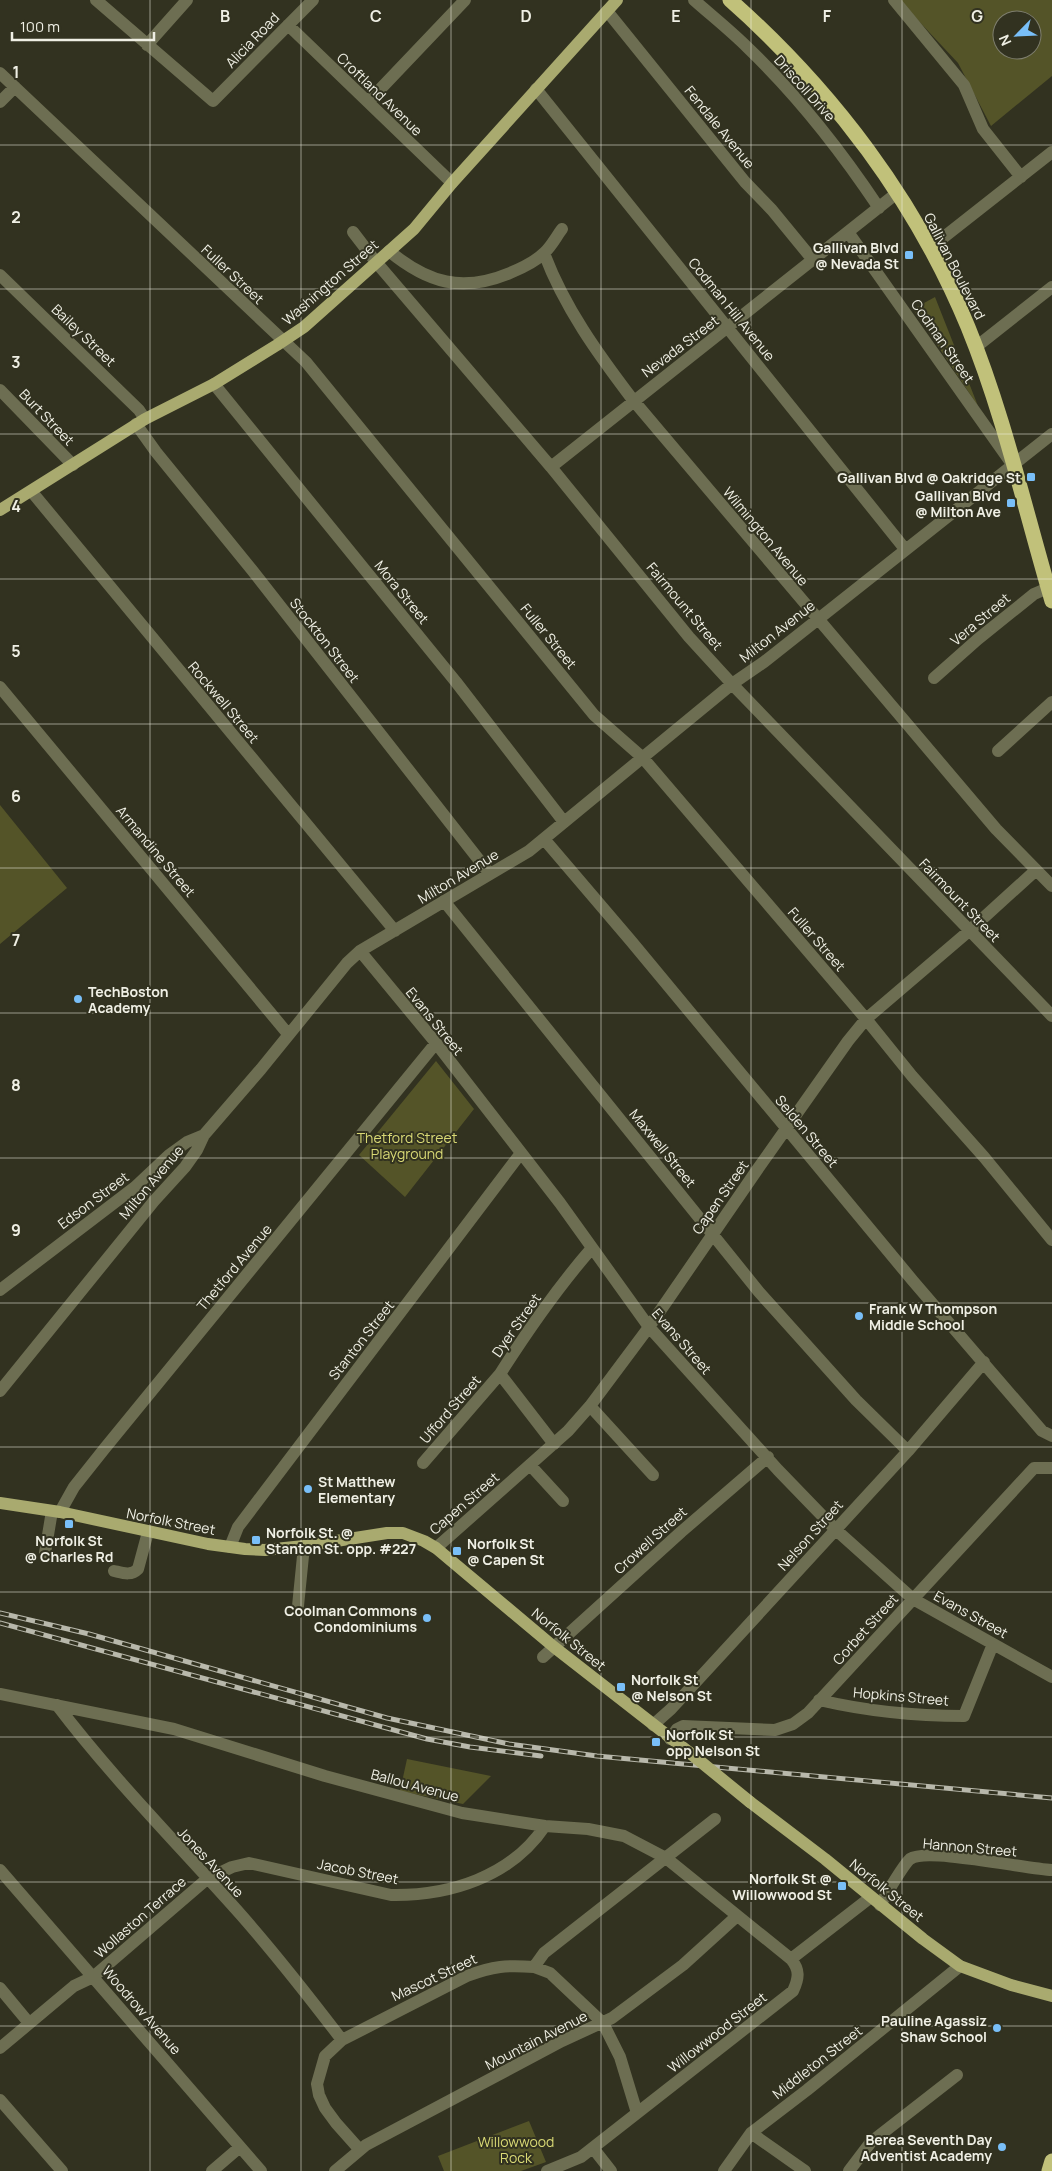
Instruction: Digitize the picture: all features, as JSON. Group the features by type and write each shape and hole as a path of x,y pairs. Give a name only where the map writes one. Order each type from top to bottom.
{"highway":[{"name":"Gallivan Boulevard","path":"733,2 795,62 824,95 860,140 897,192 930,248 960,308 976,347 996,406 1049,584"},
{"path":"1049,2171 1052,2161"}],"main road":[{"name":"Washington Street","path":"0,510 32,492 141,421 214,384 304,327 414,229 452,183 617,0"},
{"name":"Norfolk Street","path":"0,1503 56,1512 230,1547 265,1550 387,1533 402,1533 424,1541 436,1548 554,1647 670,1739 960,1966 1011,1986 1052,1996"}],"street":[{"path":"96,0 147,45 187,0"},
{"name":"Alicia Road","path":"147,45 213,101 313,0"},
{"path":"368,102 465,0"},
{"name":"Driscoll Drive","path":"694,0 748,48 786,86 825,132 879,208"},
{"path":"894,0 964,86 983,129 1021,177"},
{"name":"Fendale Avenue","path":"606,11 744,182 772,210 813,260"},
{"name":"Croftland Avenue","path":"288,25 452,183"},
{"name":"Fuller Street","path":"0,73 306,362 594,715 643,758 866,1019 912,1076 984,1157 1052,1240"},
{"path":"0,102 15,87"},
{"name":"Codman Hill Avenue","path":"536,89 905,549"},
{"path":"930,248 1052,152"},
{"name":"Nevada Street","path":"551,467 897,192"},
{"path":"389,251 413,269 429,277 467,284 493,280 530,263 544,253 562,229"},
{"name":"Fairmount Street","path":"353,232 376,262 551,467 689,637 1052,1016"},
{"name":"Codman Street","path":"848,232 1013,466"},
{"name":"Wilmington Avenue","path":"544,253 561,292 578,322 594,348 633,400 816,619 996,829 1035,871 1052,886"},
{"name":"Bailey Street","path":"0,275 139,410 141,421"},
{"path":"976,347 1052,287"},
{"name":"Mora Street","path":"214,384 456,682 564,822"},
{"name":"Burt Street","path":"0,390 24,412 73,465"},
{"name":"Stockton Street","path":"141,421 156,452 252,570 490,874"},
{"name":"Milton Avenue","path":"0,1390 157,1197 185,1167 197,1150 204,1135 220,1119 347,962 360,951 490,874 544,839 732,684 764,662 1052,434"},
{"name":"Rockwell Street","path":"32,492 395,931"},
{"name":"Vera Street","path":"934,678 978,639 1049,584"},
{"name":"Armandine Street","path":"0,687 288,1034"},
{"path":"998,750 1052,702"},
{"name":"Selden Street","path":"544,839 913,1281 1042,1431 1052,1436"},
{"name":"Capen Street","path":"436,1548 554,1444 590,1406 649,1328 712,1234 848,1041 866,1019 969,931 1035,871"},
{"name":"Maxwell Street","path":"444,901 712,1234 806,1345 856,1400 908,1451"},
{"name":"Evans Street","path":"360,951 436,1043 560,1202 649,1328 835,1529 913,1599 1052,1677"},
{"name":"Thetford Avenue","path":"45,1553 56,1512 74,1487 436,1043"},
{"name":"Edson Street","path":"0,1290 135,1187 169,1155 187,1142 204,1135"},
{"name":"Stanton Street","path":"230,1547 238,1527 521,1153"},
{"path":"169,1155 181,1156 185,1167"},
{"path":"151,1171 153,1183 158,1187 168,1187"},
{"name":"Dyer Street","path":"554,1444 500,1374 575,1267 592,1248"},
{"name":"Nelson Street","path":"654,1725 671,1709 908,1451 984,1362"},
{"name":"Ufford Street","path":"423,1463 500,1374"},
{"path":"590,1406 654,1475"},
{"name":"Crowell Street","path":"543,1657 681,1532 768,1457"},
{"path":"530,1465 564,1501"},
{"name":"Corbet Street","path":"683,1726 757,1730 784,1729 800,1719 1034,1468 1052,1468"},
{"path":"114,1571 129,1574 134,1573 138,1569 148,1532"},
{"path":"298,1606 304,1546"},
{"name":"Hopkins Street","path":"819,1700 873,1709 964,1716 993,1644"},
{"name":"Ballou Avenue","path":"0,1694 174,1729 325,1776 462,1813 545,1826 588,1829 624,1836 666,1858 791,1959"},
{"name":"Jones Avenue","path":"57,1705 81,1737 296,1980 342,2040"},
{"path":"670,1739 683,1726 675,1719 671,1709"},
{"path":"636,2113 620,2057 603,2023 562,1983 550,1974 534,1967 544,1953 715,1819"},
{"name":"Jacob Street","path":"207,1879 232,1867 249,1863 391,1895 414,1895 436,1892 471,1882 494,1873 509,1864 533,1843 545,1826"},
{"name":"Hannon Street","path":"875,1901 909,1860 917,1856 938,1856 1052,1870"},
{"name":"Woodrow Avenue","path":"0,1870 261,2171"},
{"name":"Wollaston Terrace","path":"0,2048 74,1986 93,1977 207,1879"},
{"path":"791,1959 875,1901"},
{"name":"Mountain Avenue","path":"335,2171 360,2150 562,2041 612,2018 683,1965 737,1916"},
{"name":"Willowwood Street","path":"547,2171 581,2157 793,1991 798,1980 797,1968 791,1959"},
{"name":"Mascot Street","path":"360,2150 325,2108 316,2084 324,2056 342,2040 437,1990 489,1967 506,1965 534,1967"},
{"name":"Middleton Street","path":"724,2171 750,2133 807,2090 960,1966"},
{"path":"0,1988 29,2023"},
{"path":"849,2171 870,2142 957,2075"},
{"path":"0,2100 59,2169"},
{"path":"750,2133 805,2171"},
{"path":"212,2171 240,2147"},
{"path":"593,2148 611,2171"}],"green space":[{"path":"899,0 1052,0 1052,76 991,126 958,63"},
{"path":"935,297 978,406 913,309"},
{"path":"0,805 67,888 0,944"},
{"name":"Thetford Street Playground","path":"436,1061 474,1109 405,1197 359,1155"},
{"path":"407,1759 491,1776 463,1804 400,1791"},
{"name":"Willowwood Rock","path":"529,2121 546,2162 521,2171 444,2171 438,2156"}],"railway":[{"path":"0,1613 89,1634 387,1718 509,1744 597,1756 1052,1798"},
{"path":"0,1623 427,1739 470,1747 541,1756"}],"place":[{"name":"Gallivan Blvd @ Nevada St","path":"909,255"},
{"name":"Gallivan Blvd @ Oakridge St","path":"1031,477"},
{"name":"Gallivan Blvd @ Milton Ave","path":"1011,503"},
{"name":"TechBoston Academy","path":"78,999"},
{"name":"Frank W Thompson Middle School","path":"859,1316"},
{"name":"St Matthew Elementary","path":"308,1489"},
{"name":"Norfolk St @ Charles Rd","path":"69,1524"},
{"name":"Norfolk St. @ Stanton St. opp. #227","path":"256,1540"},
{"name":"Norfolk St @ Capen St","path":"457,1551"},
{"name":"Coolman Commons Condominiums","path":"427,1618"},
{"name":"Norfolk St @ Nelson St","path":"621,1687"},
{"name":"Norfolk St opp Nelson St","path":"656,1742"},
{"name":"Norfolk St @ Willowwood St","path":"842,1886"},
{"name":"Pauline Agassiz Shaw School","path":"997,2028"},
{"name":"Berea Seventh Day Adventist Academy","path":"1002,2147"}]}
